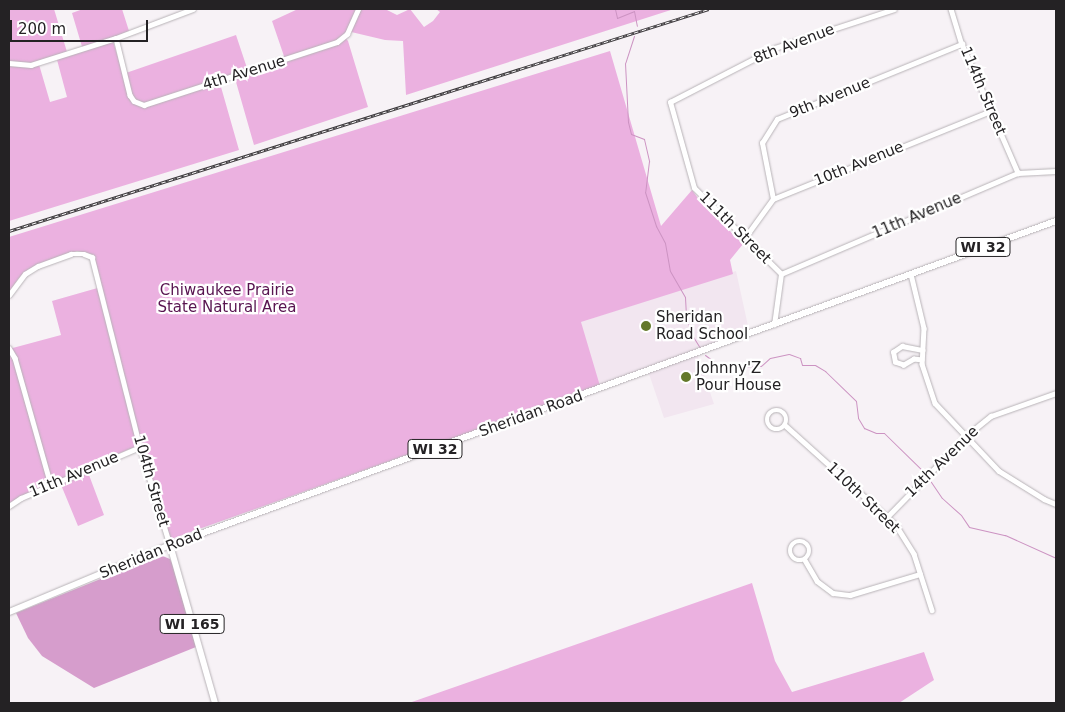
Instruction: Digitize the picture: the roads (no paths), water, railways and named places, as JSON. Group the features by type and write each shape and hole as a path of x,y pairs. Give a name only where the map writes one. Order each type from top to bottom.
{"main road":[{"name":"Sheridan Road","path":"9,612 170,545 774,326 1056,221"},
{"name":"104th Street","path":"170,545 215,703"}],"street":[{"path":"9,63 31,65 116,38 193,9"},
{"name":"4th Avenue","path":"116,38 130,95 137,103 154,103 307,54 337,42 347,34 358,9"},
{"name":"8th Avenue","path":"670,102 775,48 894,9"},
{"name":"114th Street","path":"950,9 962,44 1018,173"},
{"name":"9th Avenue","path":"772,199 762,143 777,119 962,44"},
{"name":"111th Street","path":"670,102 694,188 781,274 774,326"},
{"name":"10th Avenue","path":"772,199 992,111"},
{"name":"11th Avenue","path":"781,274 1018,173 1056,171"},
{"path":"744,239 772,199"},
{"name":"104th Street","path":"9,295 24,274 38,266 71,254 84,254 92,257 140,447 170,545"},
{"path":"911,274 924,328 922,360 935,403 999,471 1044,499 1056,504"},
{"path":"922,360 914,359 904,365 895,362 893,352 902,346 923,350"},
{"path":"9,348 15,358 50,485"},
{"name":"14th Avenue","path":"887,517 966,436 991,416 1056,393"},
{"name":"110th Street","path":"777,410 783,412 787,420 786,426 776,431 770,428 767,422 768,415 777,410"},
{"name":"110th Street","path":"786,426 896,525 914,554 932,610"},
{"name":"11th Avenue","path":"9,506 20,498 140,447"},
{"path":"802,542 809,547 810,553 805,560 798,561 791,555 791,548 795,543 802,542"},
{"path":"805,560 817,581 833,593 850,595 920,574"}],"waterway":[{"path":"615,9 617,18 634,11 637,26"},
{"path":"634,36 625,63 628,122 631,134 644,139 649,161 645,192 656,226 665,243 670,271 685,297 686,318 692,335 700,348"},
{"path":"705,355 724,369 761,366 770,358 789,354 800,358 802,365 815,365 825,371 856,401 858,418 864,428 876,433 884,433 925,473"},
{"path":"929,479 942,498 961,515 969,527 1005,535 1056,558"}],"railway":[{"path":"9,231 709,9"}],"place":[{"name":"Sheridan Road School","path":"646,326"},
{"name":"Johnny'Z Pour House","path":"686,377"}],"park label":[{"name":"Chiwaukee Prairie State Natural Area","path":"227,298"}]}
